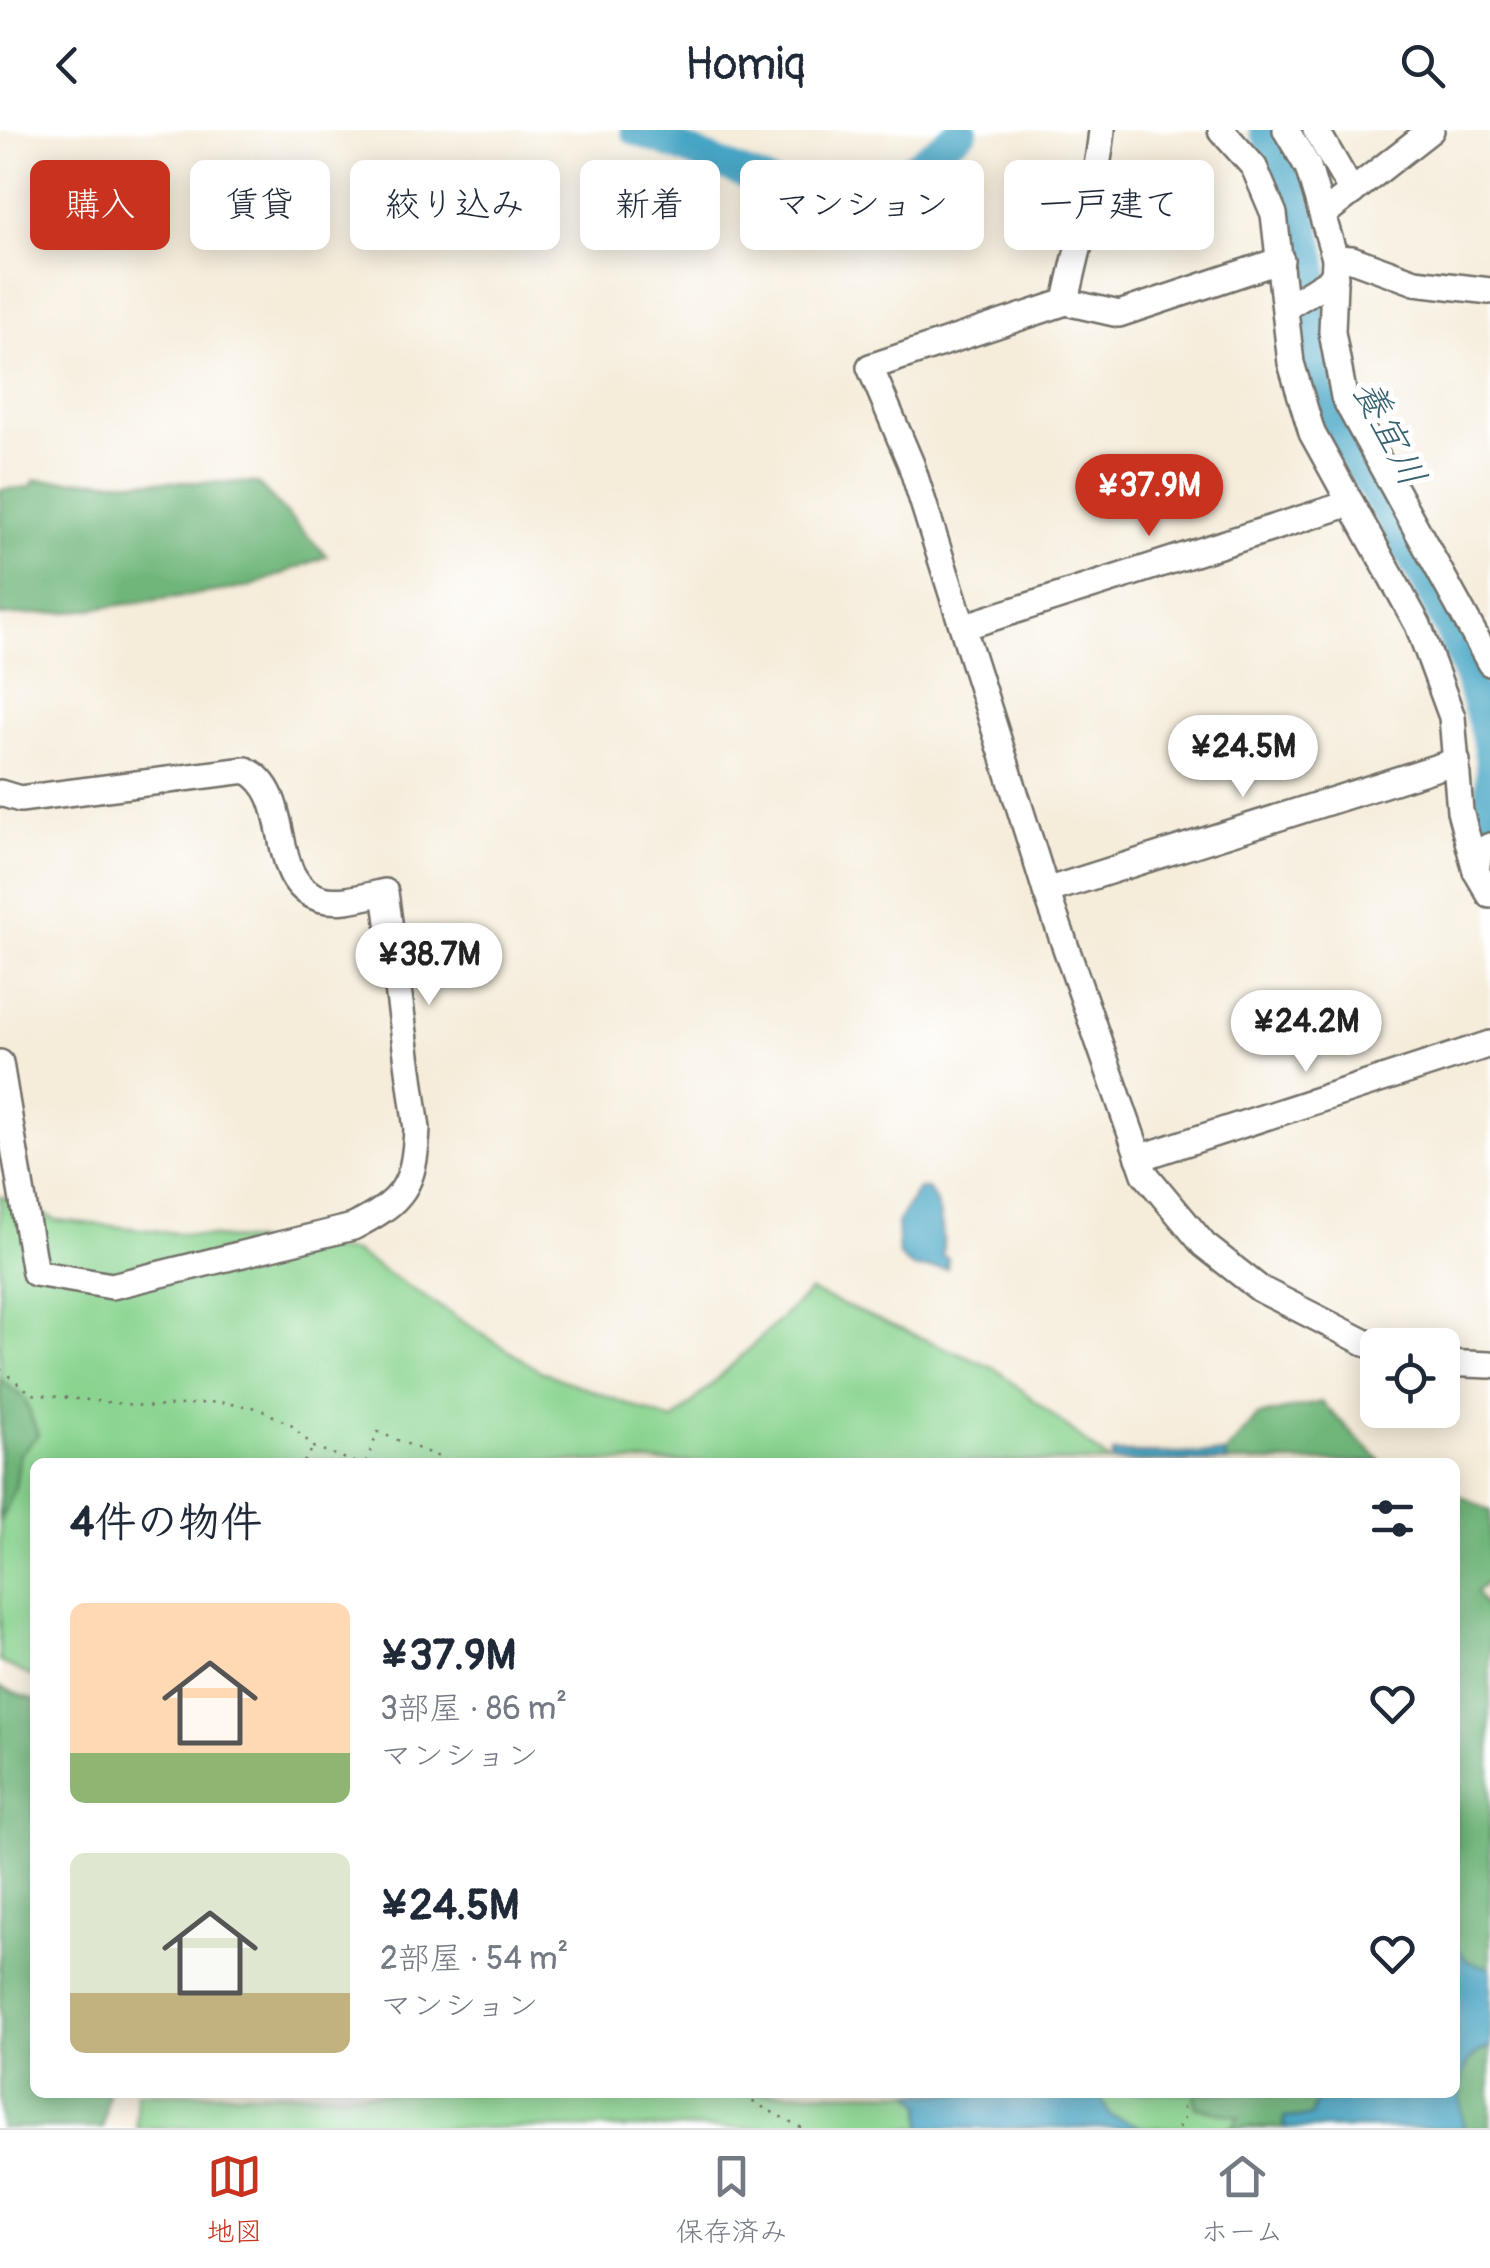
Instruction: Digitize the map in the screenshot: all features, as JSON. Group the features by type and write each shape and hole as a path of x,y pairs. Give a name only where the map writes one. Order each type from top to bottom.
{"street":[{"path":"1066,302 1085,205 1099,167 1102,130"},
{"path":"1220,130 1254,167 1274,214 1299,395 1312,432 1418,625 1452,717 1460,811 1481,856 1490,895"},
{"path":"1286,130 1308,167 1325,213 1333,273 1332,332 1344,397 1490,663"},
{"path":"1316,130 1352,192"},
{"path":"1325,213 1431,130"},
{"path":"1286,307 1352,259 1415,282 1490,290"},
{"path":"1281,260 1118,314 1066,302 870,366 911,464 1046,892 1145,1174 1204,1245 1260,1289 1360,1340"},
{"path":"963,627 1351,503"},
{"path":"1046,892 1457,761"},
{"path":"0,793 20,799 246,770 260,777 277,806 287,861 308,892 340,900 385,892 417,1129 409,1185 388,1209 353,1227 112,1286 35,1272 0,1063"},
{"path":"1139,1158 1490,1044"},
{"path":"1460,1364 1490,1365"}],"path":[{"path":"0,1368 32,1394 152,1406 218,1402 258,1408 291,1425 314,1446 344,1458"},
{"path":"368,1458 378,1432 441,1458"},
{"path":"306,1458 314,1446"},
{"path":"745,2098 802,2128"},
{"path":"1178,2128 1184,2122 1182,2098"}],"green space":[{"path":"35,480 257,483 327,556 249,587 69,612 0,616 0,490 30,487"},
{"path":"0,1196 56,1220 354,1252 542,1372 673,1421 810,1291 996,1369 1105,1458 30,1458 30,1676 0,1662"},
{"path":"0,1379 25,1399 38,1435 20,1454 15,1489 0,1523"},
{"path":"1321,1402 1378,1458 1226,1458 1225,1454 1258,1416"},
{"path":"1460,1496 1490,1511 1490,1579 1476,1592 1490,1615 1490,1968 1467,1961 1460,1952"},
{"path":"0,1687 30,1698 30,2098 107,2098 103,2128 0,2128"},
{"path":"1490,2047 1490,2128 1464,2128 1461,2093 1465,2070 1478,2052"},
{"path":"136,2098 1437,2098 1438,2128 137,2128"},
{"path":"1195,2098 1317,2098 1311,2116 1285,2118 1285,2128 1231,2128 1239,2117 1196,2107"}],"water":[{"path":"918,1189 928,1189 939,1212 942,1256 948,1258 947,1269 913,1268 899,1256 897,1223"},
{"path":"1113,1453 1225,1454 1226,1458 1112,1458"},
{"path":"1460,1952 1467,1961 1490,1968 1490,2047 1478,2052 1465,2070 1461,2093 1464,2128 1285,2128 1284,2118 1311,2116 1317,2098 1460,2098"},
{"path":"916,2098 1102,2098 1110,2115 1144,2128 922,2128 922,2105"}],"waterway":[{"name":"養宜川","path":"635,130 790,192 820,194 845,193 885,182 963,130"},
{"name":"養宜川","path":"1264,130 1291,184 1310,241 1315,281 1316,366 1326,408 1444,620 1472,689 1490,761"},
{"name":"養宜川","path":"1490,763 1490,819"}]}
